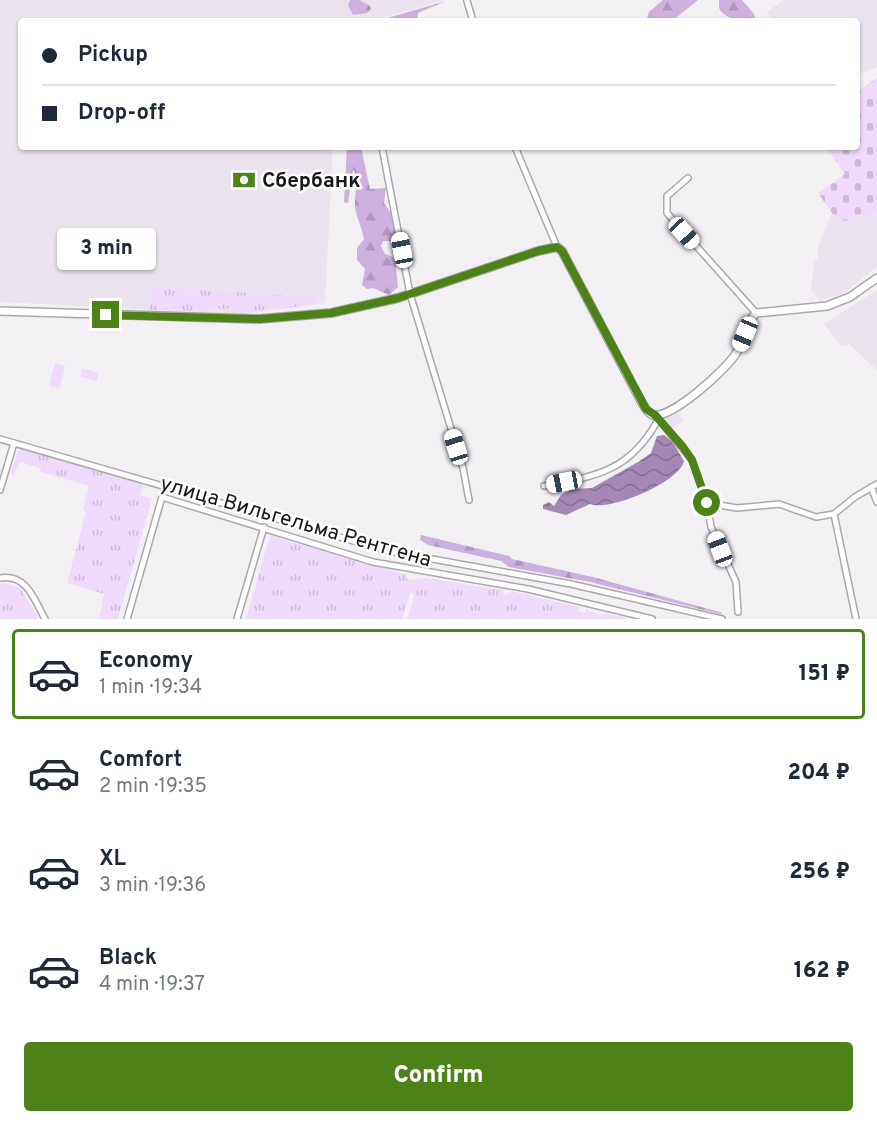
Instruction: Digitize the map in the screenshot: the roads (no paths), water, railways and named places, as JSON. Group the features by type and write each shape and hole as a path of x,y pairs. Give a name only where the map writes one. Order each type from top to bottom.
{"street":[{"path":"467,1 472,18"},
{"path":"383,150 410,294 463,468 469,500"},
{"path":"516,150 557,247 562,251 641,401 692,460 707,503 711,527 736,582 738,612"},
{"path":"688,178 667,196 666,213 756,313"},
{"path":"0,311 260,319 331,313 410,294 538,251 557,247"},
{"path":"756,313 828,306 850,297 877,278"},
{"path":"544,486 585,478 622,463 648,437 656,417 692,396 730,361 756,313"},
{"name":"улица Вильгельма Рентгена","path":"0,439 388,551 571,584 722,619"},
{"path":"0,490 14,443"},
{"path":"707,503 737,508 779,504 816,517 834,514 874,486 877,502"},
{"name":"улица Вильгельма Рентгена","path":"128,619 162,497 403,569 515,586 652,619"},
{"path":"834,514 856,619"},
{"path":"237,619 264,527"},
{"path":"1,577 14,578 27,586 45,619"}],"water":[{"path":"664,435 672,441 684,461 680,469 658,486 612,504 590,504 566,515 543,509 543,505 549,502 554,506 561,495 572,489 592,488 638,462 651,453 657,436"}],"place":[{"name":"Сбербанк","path":"244,180"}]}
